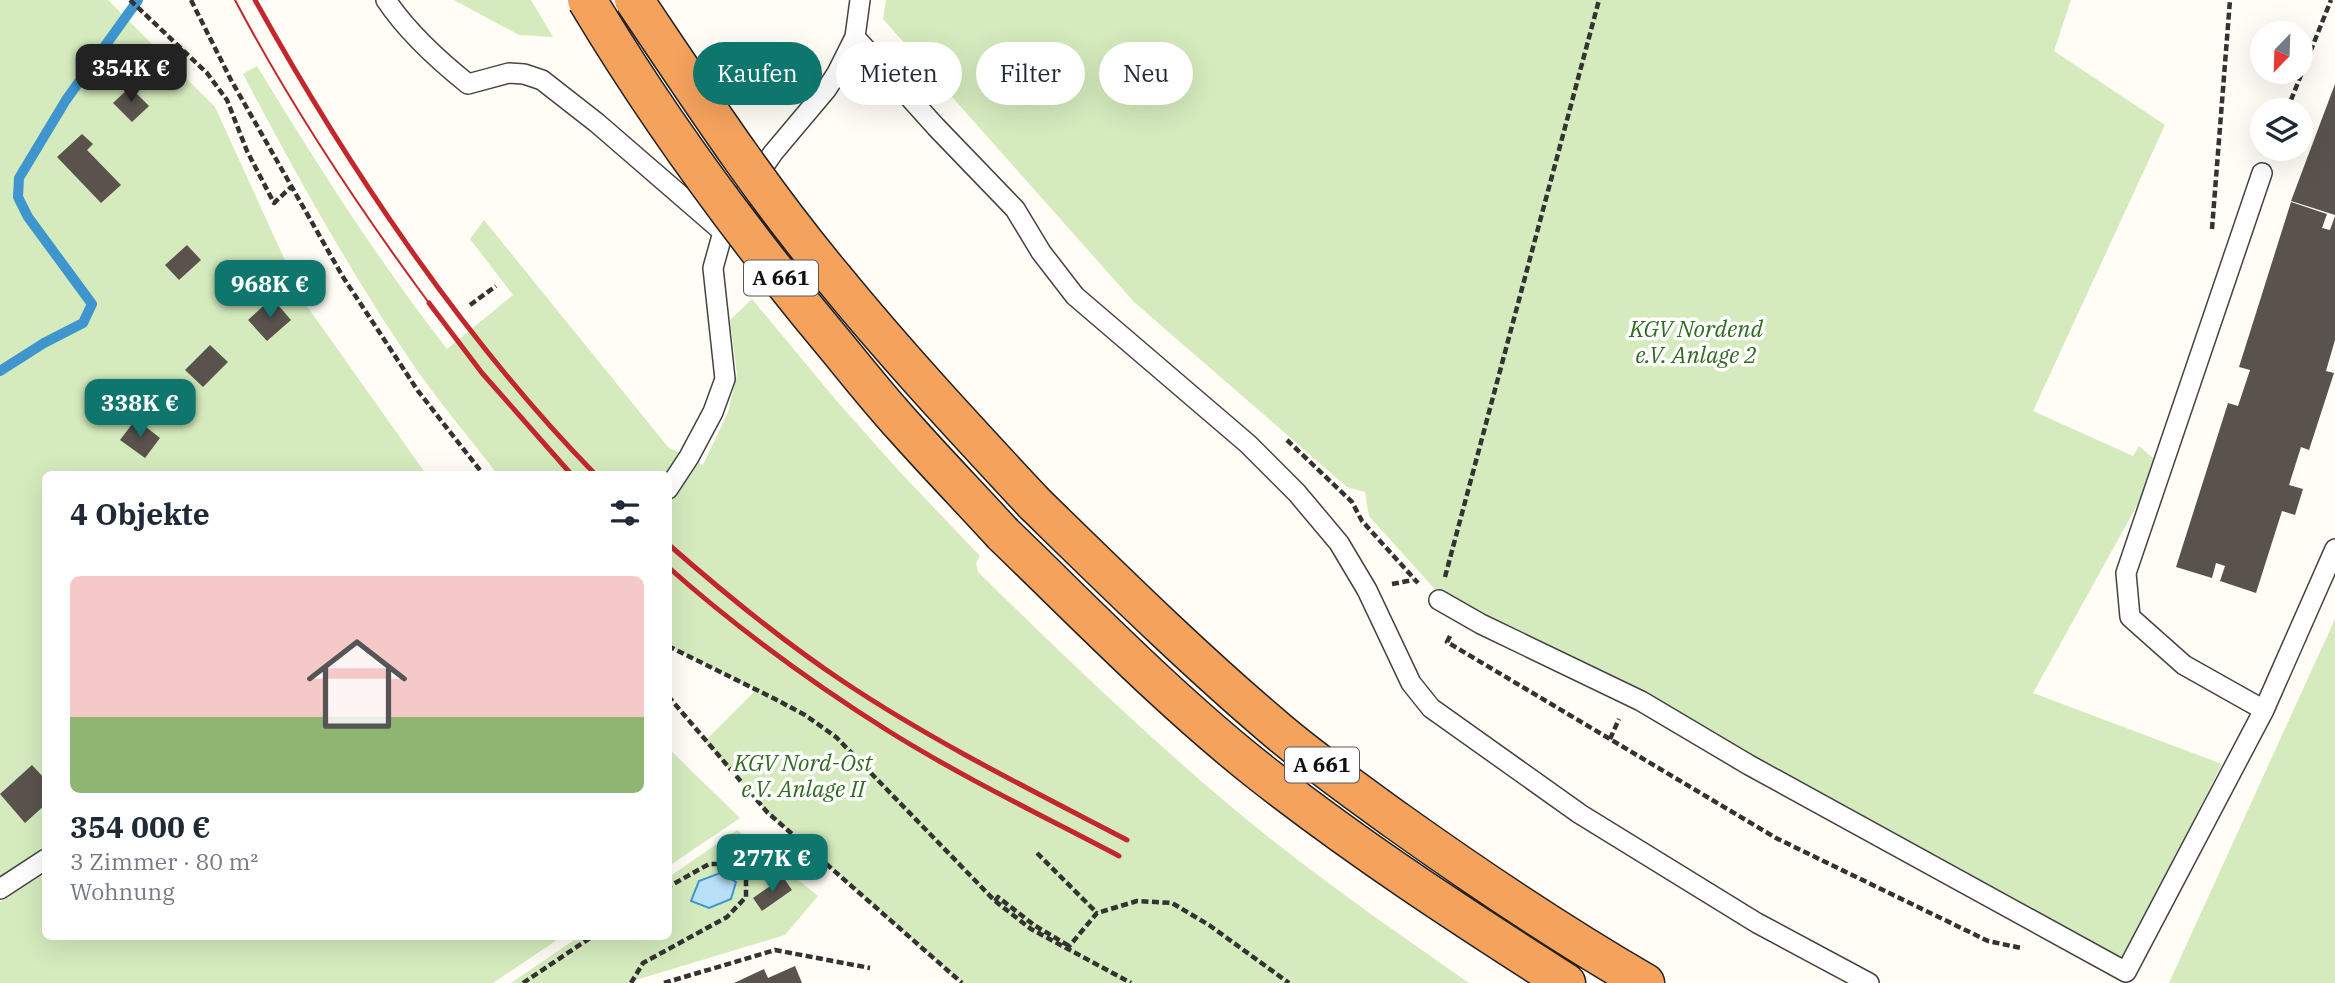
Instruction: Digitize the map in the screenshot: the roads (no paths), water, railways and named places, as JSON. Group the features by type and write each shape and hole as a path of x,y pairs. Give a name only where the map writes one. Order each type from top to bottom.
{"highway":[{"name":"A 661","path":"587,0 677,138 736,221 904,428 1003,534 1172,696 1258,770 1359,847 1566,983"},
{"name":"A 661","path":"634,0 759,182 834,280 934,396 1034,503 1187,650 1280,733 1475,876 1645,983"}],"lane":[{"path":"386,0 420,41 468,85 509,73 524,74 542,80 597,123 723,232"},
{"path":"672,483 713,411 725,379 713,268 723,232 773,153 826,90 855,37 860,0"},
{"path":"855,37 936,127 1016,209 1041,252 1075,296 1248,444 1297,493 1339,543 1367,590 1411,683 1431,708 1580,814 1757,923 1869,983"},
{"path":"2262,173 2126,573 2130,617 2185,666 2264,710"},
{"path":"1439,600 1481,624 1641,701 1762,772 2126,972 2264,710 2335,549"},
{"path":"0,888 42,862"}],"water":[{"path":"720,873 736,882 731,899 709,908 691,901 699,881"}],"waterway":[{"path":"0,371 44,343 83,323 92,304 28,217 18,197 19,178 66,100 138,0"}],"tram line":[{"path":"235,0 326,155 429,303"}],"railway":[{"path":"255,0 328,125 410,249 499,366 592,471"},
{"path":"429,303 482,373 568,471"},
{"path":"672,547 798,650 878,704 1019,784 1127,840"},
{"path":"672,571 748,634 890,732 946,765 1119,856"}],"park label":[{"name":"KGV Nordend e.V. Anlage 2","path":"1696,342"},
{"name":"KGV Nord-Ost e.V. Anlage II","path":"803,776"}]}
